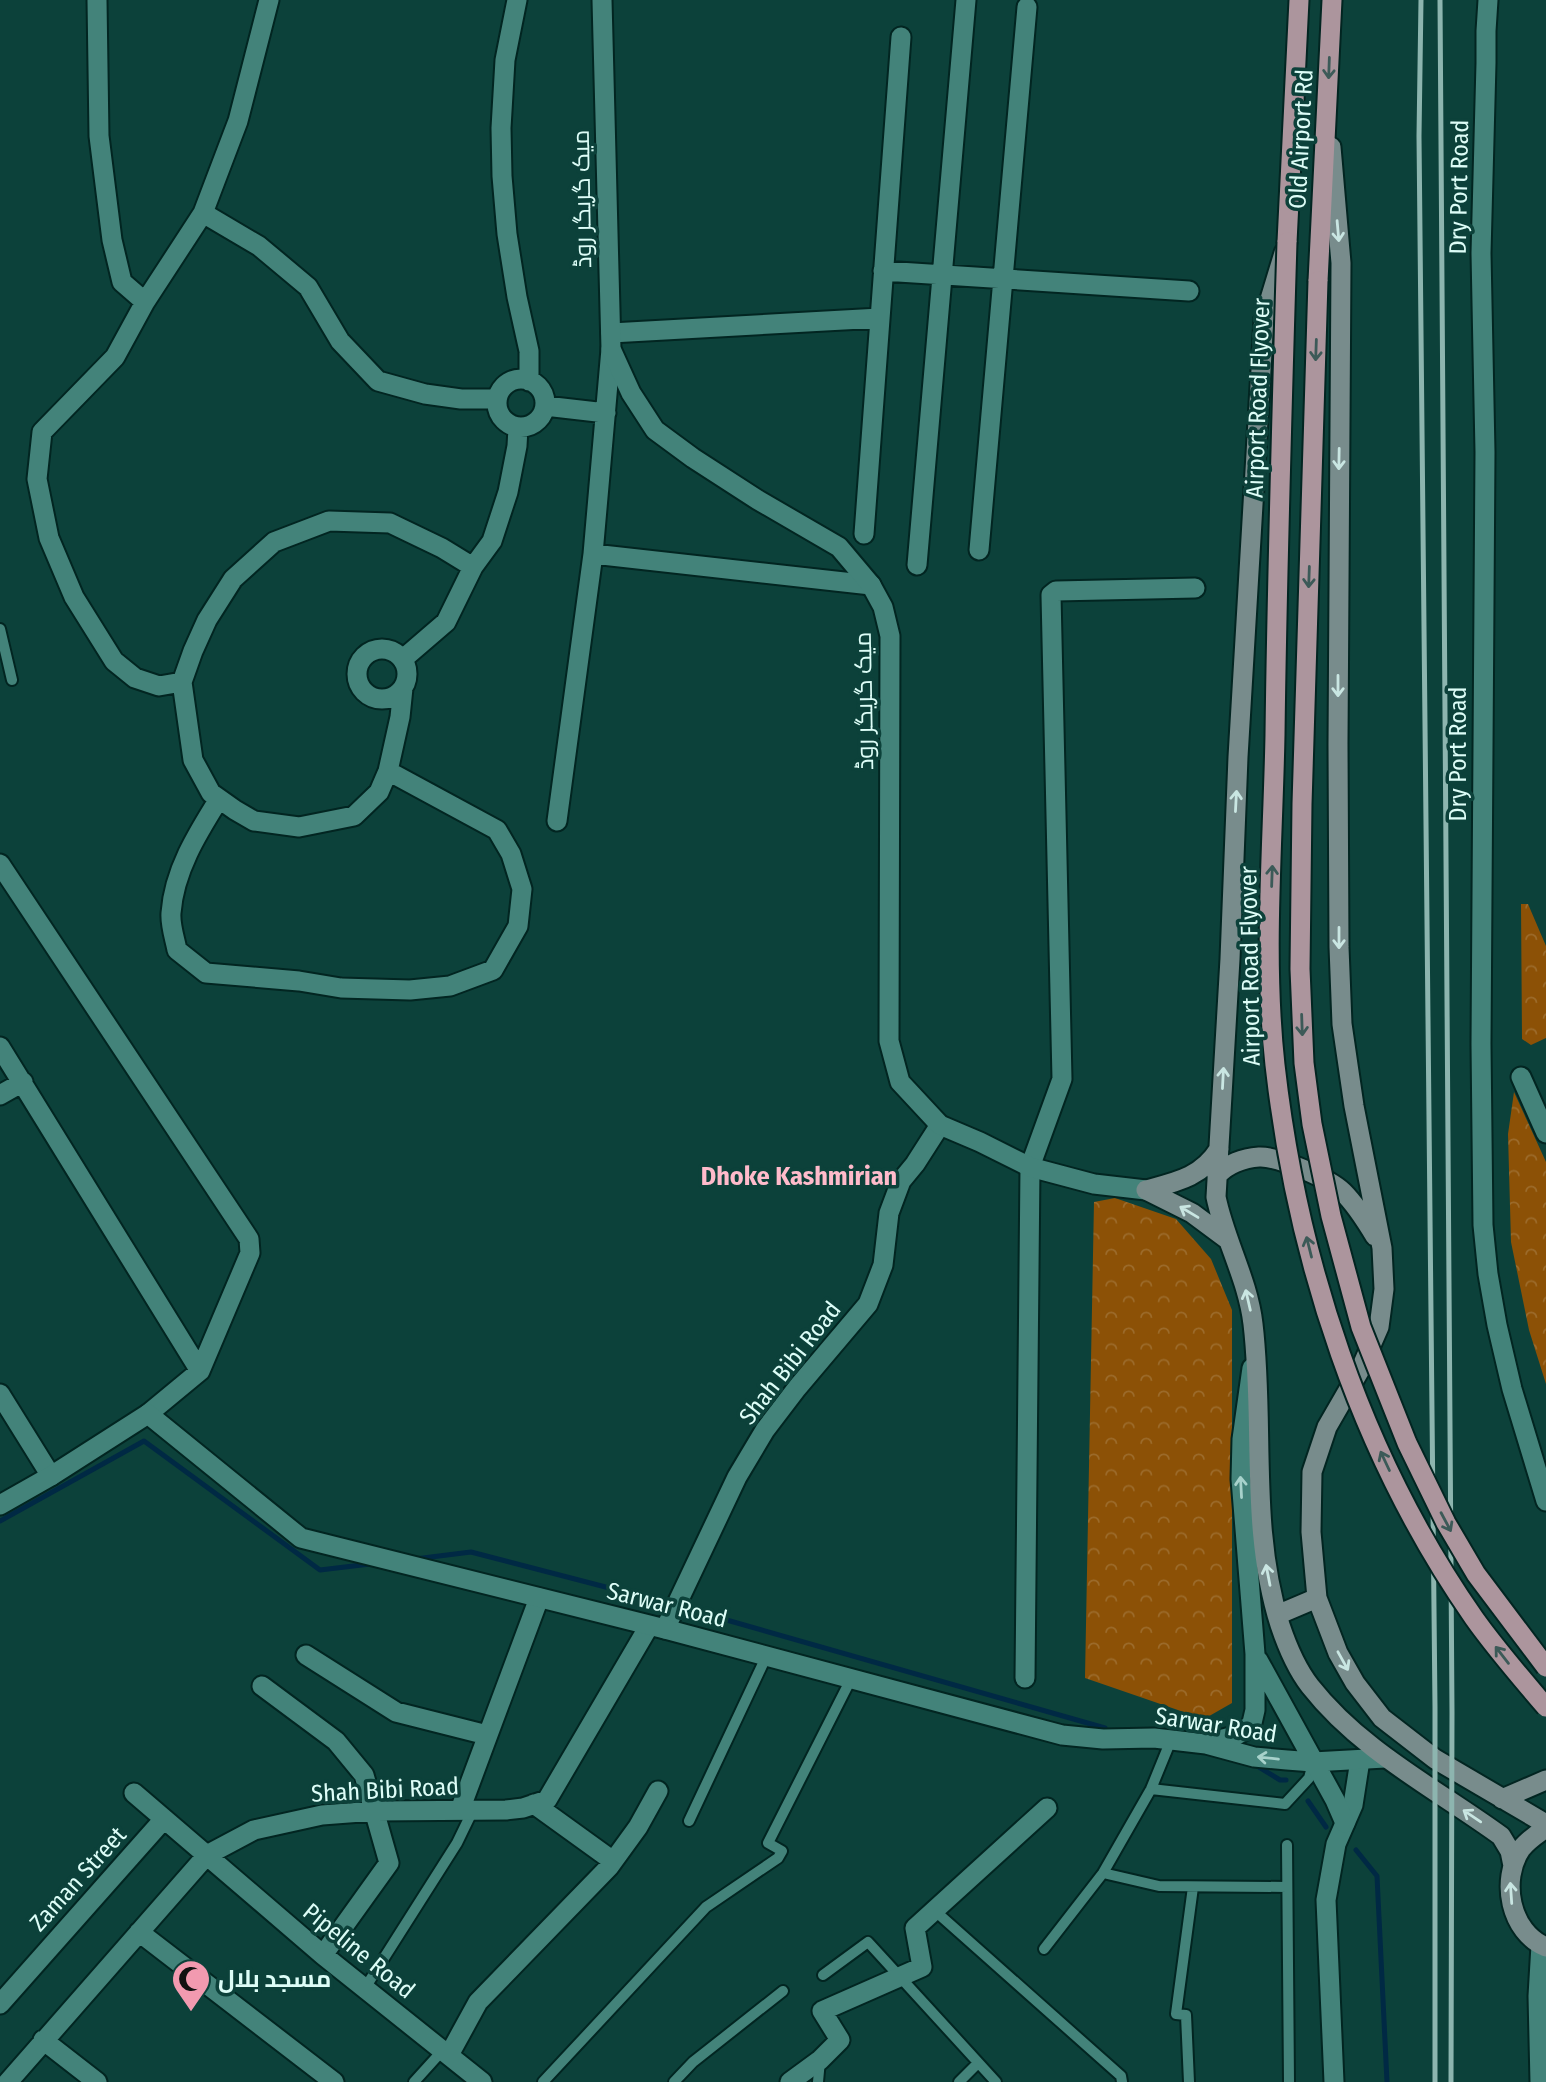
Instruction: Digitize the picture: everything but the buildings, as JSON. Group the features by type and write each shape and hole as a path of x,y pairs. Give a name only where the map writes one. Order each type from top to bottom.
{"main road":[{"name":"Old Airport Rd","path":"1287,242 1299,0"},
{"name":"Old Airport Rd","path":"1318,281 1332,0"},
{"path":"1328,114 1341,263 1338,771 1342,1024 1354,1106 1382,1248 1384,1289 1380,1327 1361,1368 1327,1427 1312,1472 1311,1532 1317,1598 1338,1653 1355,1683 1382,1718 1434,1759 1546,1826 1521,1849 1513,1866 1509,1888 1513,1911 1524,1930 1544,1946"},
{"path":"1287,242 1264,320 1216,1197 1220,1216 1244,1281 1253,1321 1258,1384 1260,1519 1266,1565 1277,1615 1294,1660 1308,1684 1354,1733 1385,1758 1501,1836 1510,1851 1513,1866"},
{"name":"Airport Road Flyover","path":"1287,242 1269,959 1275,1063 1287,1143 1327,1312 1350,1382 1372,1433 1402,1497 1448,1579 1475,1620 1546,1707"},
{"name":"Airport Road Flyover","path":"1318,281 1300,969 1304,1063 1312,1124 1331,1216 1361,1327 1407,1443 1446,1523 1476,1574 1546,1667"},
{"name":"میک گریگر روڈ","path":"1146,1190 1186,1178 1205,1168 1219,1149"},
{"path":"1217,1176 1222,1170 1241,1160 1262,1157 1313,1174 1342,1191 1366,1220 1382,1248"},
{"name":"میک گریگر روڈ","path":"1146,1190 1192,1213 1228,1239"},
{"path":"1277,1615 1317,1598"},
{"path":"1502,1798 1546,1780"}],"street":[{"path":"97,0 99,136 112,240 122,282 145,302"},
{"path":"182,682 159,687 135,678 114,661 74,597 49,538 37,479 42,432 116,357 145,302 204,213 238,121 269,0"},
{"path":"517,0 505,60 502,95 502,176 510,259 529,351 529,381"},
{"name":"میک گریگر روڈ","path":"602,0 611,341 631,393 655,430 758,500 839,547 871,585 883,607 890,636 889,1041 900,1082 940,1125 1030,1167 1094,1184 1146,1190"},
{"path":"917,565 966,0"},
{"name":"Dry Port Road","path":"1488,0 1481,253 1485,452 1481,1016 1483,1225 1497,1325 1512,1389 1544,1489"},
{"path":"979,550 1027,7"},
{"path":"864,534 901,37"},
{"path":"204,213 259,246 308,286 340,341 378,381 425,394 461,399 497,399"},
{"path":"883,271 1189,291"},
{"path":"557,821 593,554 611,341 880,318"},
{"path":"521,379 536,385 541,391 545,406 533,425 518,428 510,426 500,415 497,399 505,385 521,379"},
{"path":"545,406 606,413"},
{"path":"403,659 446,622 473,567 492,541 508,492 518,428"},
{"path":"403,688 389,698 372,698 365,693 356,679 359,662 372,650 389,649 403,659 407,674 388,771 379,792 354,816 299,827 254,821 211,793 193,760 182,682 207,620 233,579 274,542 329,521 390,523 442,548 473,567"},
{"path":"593,554 871,585"},
{"path":"1025,1678 1030,1167 1062,1079 1051,595 1056,591 1195,588"},
{"path":"219,799 200,829 177,876 170,915 177,950 206,973 299,981 341,988 410,990 450,986 493,970 518,926 522,889 511,854 497,830 388,771"},
{"path":"0,864 249,1239 250,1253 201,1371 148,1414 0,1505"},
{"path":"0,1047 201,1371"},
{"path":"1521,1077 1546,1133"},
{"path":"0,1095 23,1082"},
{"name":"Shah Bibi Road","path":"8,2082 207,1855 254,1830 322,1815 374,1811 506,1810 547,1800 657,1627 765,1430 868,1304 883,1265 889,1213 901,1181 940,1125"},
{"path":"1206,1744 1246,1730 1252,1723 1255,1700 1255,1654 1241,1479 1242,1439 1255,1349"},
{"path":"0,1394 51,1476"},
{"name":"Sarwar Road","path":"148,1414 302,1538 852,1677 1062,1735 1103,1739 1171,1740 1206,1744 1254,1757 1313,1762 1385,1758"},
{"path":"466,1810 487,1735 539,1598"},
{"path":"1255,1654 1345,1823"},
{"path":"306,1655 396,1712 487,1735"},
{"path":"262,1686 336,1741 364,1775 389,1863 323,1955"},
{"path":"1334,2082 1326,1900 1336,1844 1353,1805 1360,1760"},
{"path":"446,2053 478,2002 612,1861 638,1827 658,1791"},
{"name":"Pipeline Road","path":"134,1793 323,1955 482,2082"},
{"path":"534,1804 612,1861"},
{"path":"790,2082 820,2060 840,2040 822,2011 922,1967 915,1928 1047,1808"},
{"name":"Zaman Street","path":"0,2004 164,1819"},
{"path":"139,1932 334,2082"},
{"path":"1541,2082 1538,1996 1544,1946"},
{"path":"43,2040 97,2082"}],"lane":[{"path":"0,629 12,680"},
{"path":"689,1821 767,1655"},
{"path":"543,2082 706,1907 778,1858 782,1851 768,1843 852,1677"},
{"path":"1044,1949 1103,1873 1151,1789 1171,1740"},
{"path":"1151,1789 1285,1804 1309,1778 1313,1762"},
{"path":"365,1988 457,1843 466,1810"},
{"path":"1287,1845 1289,2082"},
{"path":"1103,1873 1159,1886 1287,1887"},
{"path":"1189,2082 1186,2015 1175,2014 1193,1887"},
{"path":"934,1910 1121,2076 1122,2082"},
{"path":"823,1975 868,1942 996,2082"},
{"path":"674,2082 693,2062 783,1991"},
{"path":"414,2082 446,2053"},
{"path":"818,2082 820,2060"},
{"path":"958,2082 978,2063"}],"green space":[{"path":"1521,904 1528,904 1546,946 1546,1038 1531,1045 1522,1039"},
{"path":"1514,1092 1546,1162 1546,1384 1529,1330 1511,1242 1508,1134"},
{"path":"1115,1198 1176,1219 1211,1259 1232,1310 1232,1703 1204,1719 1085,1678 1094,1202"}],"waterway":[{"path":"0,1521 144,1441 320,1570 370,1564"},
{"path":"415,1559 471,1552 671,1604"},
{"path":"681,1607 1105,1728"},
{"path":"1254,1764 1280,1780 1286,1780"},
{"path":"1308,1801 1326,1827"},
{"path":"1356,1850 1377,1876 1387,2082"}],"railway":[{"path":"1421,0 1419,136 1435,1707 1435,2082"},
{"path":"1440,0 1452,1712 1451,2082"}],"place":[{"name":"مسجد بلال","path":"191,2013"}],"district":[{"name":"Dhoke Kashmirian","path":"799,1176"}]}
